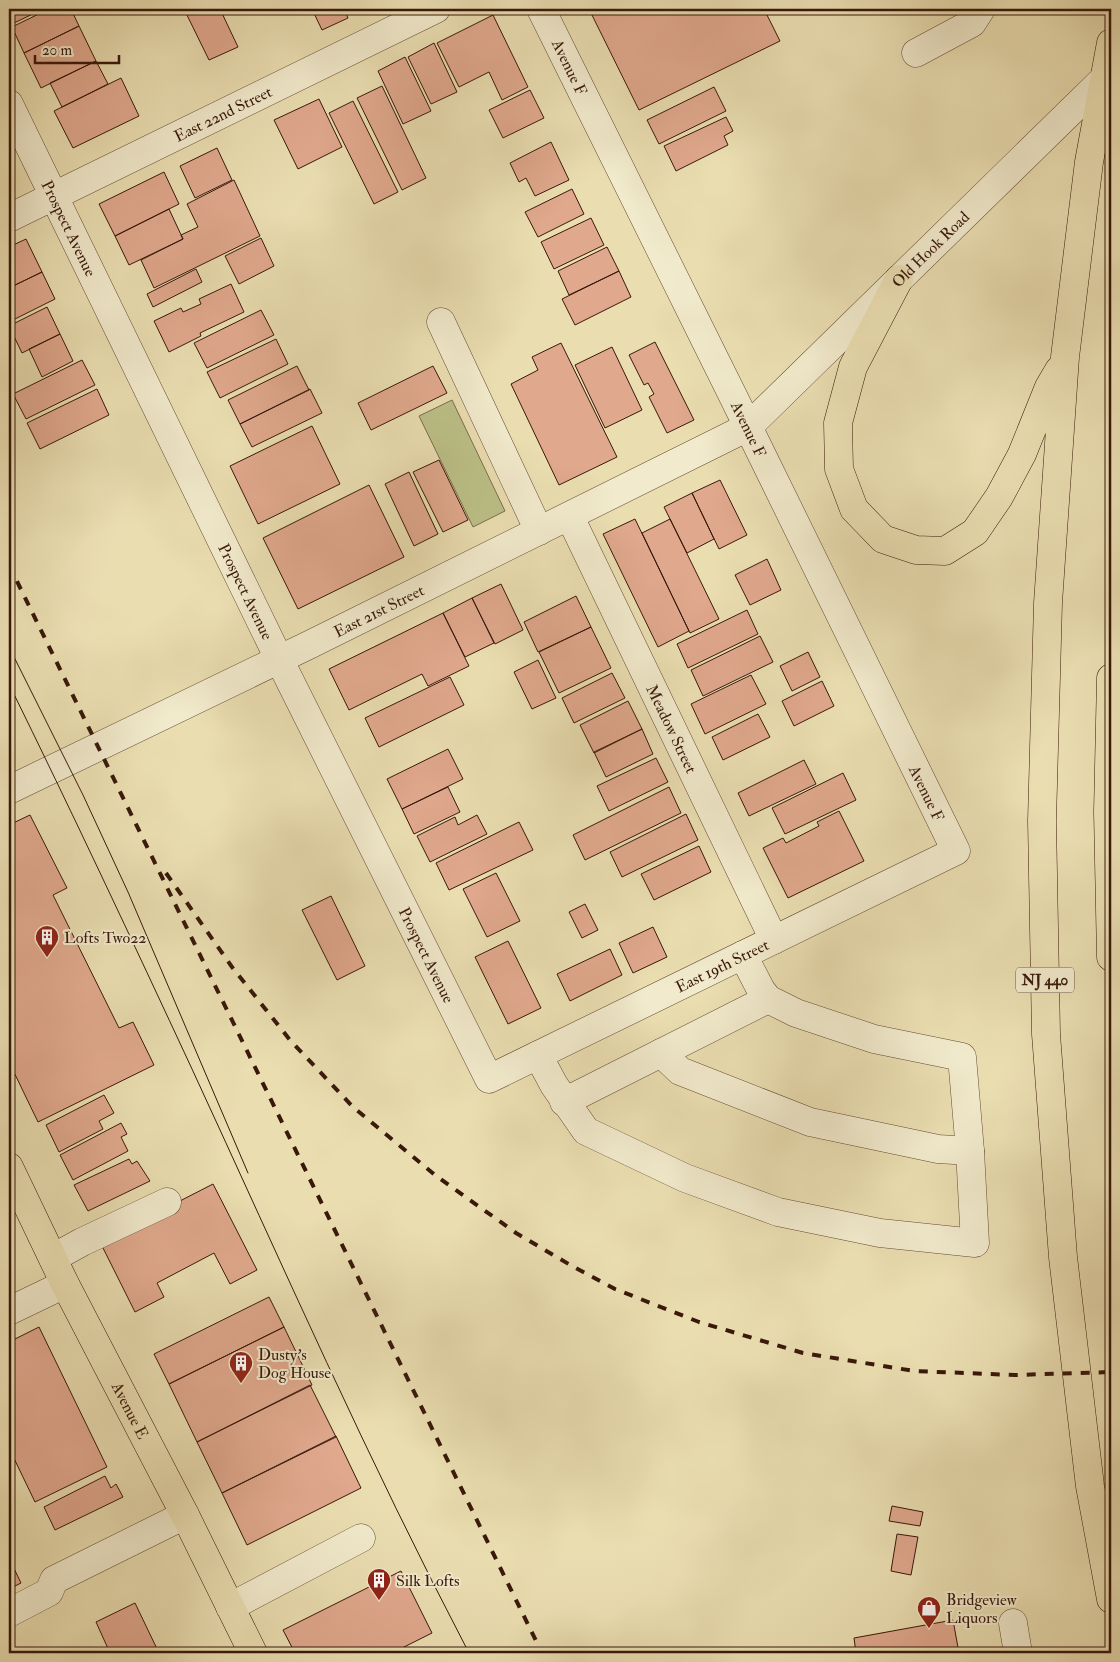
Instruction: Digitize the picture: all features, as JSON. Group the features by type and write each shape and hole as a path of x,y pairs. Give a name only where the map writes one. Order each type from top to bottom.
{"main road":[{"name":"NJ 440","path":"1111,42 1108,74 1089,162 1065,358 1048,603 1042,821 1046,1034 1063,1257 1090,1486 1111,1599"},
{"path":"899,278 853,367 838,423 839,469 854,509 883,539 916,550 945,552 976,532 1000,497 1022,454 1049,387 1065,358"},
{"path":"1111,678 1108,812 1111,957"},
{"name":"Avenue E","path":"9,1167 65,1284 185,1515 253,1653"}],"street":[{"name":"East 22nd Street","path":"9,218 436,9"},
{"name":"Avenue F","path":"541,9 956,851"},
{"path":"916,53 972,23 981,9"},
{"name":"Old Hook Road","path":"748,427 1108,74"},
{"name":"Prospect Avenue","path":"9,104 52,196 279,659 489,1079"},
{"path":"441,322 539,530"},
{"name":"East 21st Street","path":"9,790 539,530 570,517 748,427"},
{"name":"Meadow Street","path":"570,517 774,940"},
{"name":"East 19th Street","path":"489,1079 956,851"},
{"path":"538,1055 564,1102 586,1131 685,1178 778,1212 880,1233 975,1244 962,1057 874,1039 796,1012 768,999 761,990 743,955"},
{"path":"564,1102 768,999"},
{"path":"661,1053 680,1070 810,1122 938,1149 970,1151"},
{"path":"53,1258 82,1242 167,1202"},
{"path":"9,1311 65,1284"},
{"path":"9,1613 49,1592 54,1580 185,1515"},
{"path":"230,1606 361,1538"},
{"path":"1013,1623 1018,1653"}],"green space":[{"path":"452,400 505,511 473,527 419,416"}],"building":[{"path":"9,9 43,9 10,25"},
{"path":"49,9 71,9 79,26 24,53 12,27"},
{"path":"184,9 220,9 238,47 209,60"},
{"path":"312,9 344,9 348,18 322,30"},
{"path":"589,9 764,9 780,41 639,110"},
{"path":"493,15 528,87 502,100 489,72 459,87 437,43"},
{"path":"79,26 96,61 41,88 24,53"},
{"path":"434,43 457,92 431,104 408,57"},
{"path":"405,57 431,111 403,124 378,71"},
{"path":"96,61 108,84 62,107 50,83"},
{"path":"121,78 139,116 73,148 54,111"},
{"path":"382,86 426,178 402,190 357,98"},
{"path":"714,87 726,111 659,144 647,120"},
{"path":"530,90 544,118 503,138 489,110"},
{"path":"319,99 342,147 298,169 274,120"},
{"path":"353,101 398,192 374,204 329,113"},
{"path":"726,117 733,131 724,136 728,145 676,171 664,146"},
{"path":"551,142 569,180 535,196 526,178 519,182 510,163"},
{"path":"217,148 232,180 195,198 180,166"},
{"path":"164,172 179,204 115,236 99,204"},
{"path":"234,180 260,236 154,288 141,260 183,239 181,235 198,227 187,204"},
{"path":"572,189 584,214 538,237 525,212"},
{"path":"169,209 183,239 129,265 115,236"},
{"path":"591,218 604,245 554,269 541,242"},
{"path":"261,238 274,266 239,284 225,256"},
{"path":"26,239 42,272 9,288 9,247"},
{"path":"607,247 619,271 569,295 558,271"},
{"path":"196,269 202,282 153,307 147,294"},
{"path":"619,271 631,297 575,325 562,299"},
{"path":"42,272 55,299 9,322 9,288"},
{"path":"231,284 244,312 200,333 201,336 169,352 154,321 181,308 183,312 201,304 199,299"},
{"path":"47,307 60,334 22,353 9,326"},
{"path":"261,310 274,335 207,368 194,343"},
{"path":"60,334 73,361 42,377 29,349"},
{"path":"276,339 288,364 220,398 207,372"},
{"path":"655,342 694,420 667,433 649,397 654,394 648,383 644,385 629,355"},
{"path":"561,343 617,457 559,485 511,384 538,370 532,357"},
{"path":"612,347 642,410 605,428 575,365"},
{"path":"82,360 95,385 26,419 13,394"},
{"path":"297,366 309,390 240,424 228,400"},
{"path":"433,366 447,393 371,430 358,403"},
{"path":"97,389 109,415 40,449 27,423"},
{"path":"310,389 322,413 252,447 240,424"},
{"path":"312,426 340,484 258,524 230,466"},
{"path":"439,460 468,520 443,532 413,472"},
{"path":"409,472 438,534 414,546 385,484"},
{"path":"720,480 747,535 719,549 692,493"},
{"path":"369,485 404,557 298,609 263,538"},
{"path":"692,493 714,539 687,553 664,507"},
{"path":"635,519 689,631 658,647 603,534"},
{"path":"670,519 719,619 690,633 642,533"},
{"path":"767,559 781,590 750,605 735,575"},
{"path":"501,584 523,630 495,644 472,598"},
{"path":"576,596 591,627 538,652 524,622"},
{"path":"472,598 494,643 465,657 443,613"},
{"path":"747,610 758,634 688,668 677,644"},
{"path":"443,613 469,666 428,686 422,674 349,710 329,669"},
{"path":"591,627 611,668 559,693 539,652"},
{"path":"760,636 773,662 703,696 691,670"},
{"path":"808,652 820,677 792,691 780,666"},
{"path":"538,660 556,698 532,709 514,672"},
{"path":"612,673 625,698 574,723 562,698"},
{"path":"751,675 766,704 705,734 691,704"},
{"path":"450,677 464,705 379,747 365,718"},
{"path":"822,681 834,706 794,726 782,701"},
{"path":"628,701 642,729 594,753 580,725"},
{"path":"758,714 770,737 723,760 712,737"},
{"path":"642,729 653,754 606,777 594,752"},
{"path":"448,749 463,779 402,809 387,779"},
{"path":"656,758 668,782 609,811 597,786"},
{"path":"804,760 816,784 749,816 738,793"},
{"path":"843,773 856,800 785,834 772,808"},
{"path":"448,787 460,812 414,834 402,809"},
{"path":"669,787 681,813 585,860 573,835"},
{"path":"839,811 864,861 788,898 763,848 783,838 786,843 819,826 817,822"},
{"path":"686,814 698,840 622,877 610,852"},
{"name":"Lofts Two22","path":"30,815 67,888 53,895 119,1028 133,1022 154,1065 38,1122 9,1062 9,825"},
{"path":"477,815 487,834 430,862 417,836 455,817 458,825"},
{"path":"519,822 533,850 449,890 436,863"},
{"path":"699,846 711,872 654,900 641,874"},
{"path":"496,873 520,921 487,937 463,889"},
{"path":"331,896 365,966 337,980 302,910"},
{"path":"585,904 598,930 582,938 569,912"},
{"path":"653,927 667,957 633,973 619,943"},
{"path":"508,941 541,1008 508,1024 475,957"},
{"path":"610,949 622,975 570,1001 557,974"},
{"path":"104,1095 114,1113 99,1121 103,1129 59,1152 46,1125"},
{"path":"121,1123 127,1134 121,1137 128,1151 73,1180 60,1155"},
{"path":"129,1159 132,1164 137,1161 150,1181 88,1211 74,1185"},
{"path":"213,1184 257,1270 230,1284 214,1253 157,1283 164,1297 135,1312 100,1242"},
{"path":"269,1297 284,1327 169,1384 154,1354"},
{"path":"39,1327 107,1467 35,1502 9,1448 9,1342"},
{"name":"Dusty's Dog House","path":"284,1327 312,1385 197,1442 169,1384"},
{"path":"310,1385 336,1437 222,1493 197,1442"},
{"path":"336,1436 361,1488 247,1545 222,1493"},
{"path":"105,1476 111,1488 116,1484 123,1497 55,1530 44,1507"},
{"path":"892,1506 923,1512 920,1526 889,1521"},
{"path":"897,1534 918,1537 911,1575 891,1571"},
{"path":"9,1558 21,1583 9,1589"},
{"name":"Silk Lofts","path":"401,1571 432,1633 392,1653 295,1653 283,1630"},
{"path":"135,1603 159,1653 110,1653 96,1622"},
{"name":"Bridgeview Liquors","path":"953,1620 959,1653 856,1653 854,1638"}],"tram line":[{"path":"9,647 83,795 128,892 248,1173"},
{"path":"9,684 147,972 361,1436 469,1653"}],"railway":[{"path":"9,565 542,1653"},
{"path":"166,873 232,967 290,1040 353,1107 435,1175 516,1233 615,1289 699,1322 803,1353 914,1371 1015,1375 1111,1372"}],"place":[{"name":"Lofts Two22","path":"47,958"},
{"name":"Dusty's Dog House","path":"241,1384"},
{"name":"Silk Lofts","path":"379,1601"},
{"name":"Bridgeview Liquors","path":"929,1629"}]}
